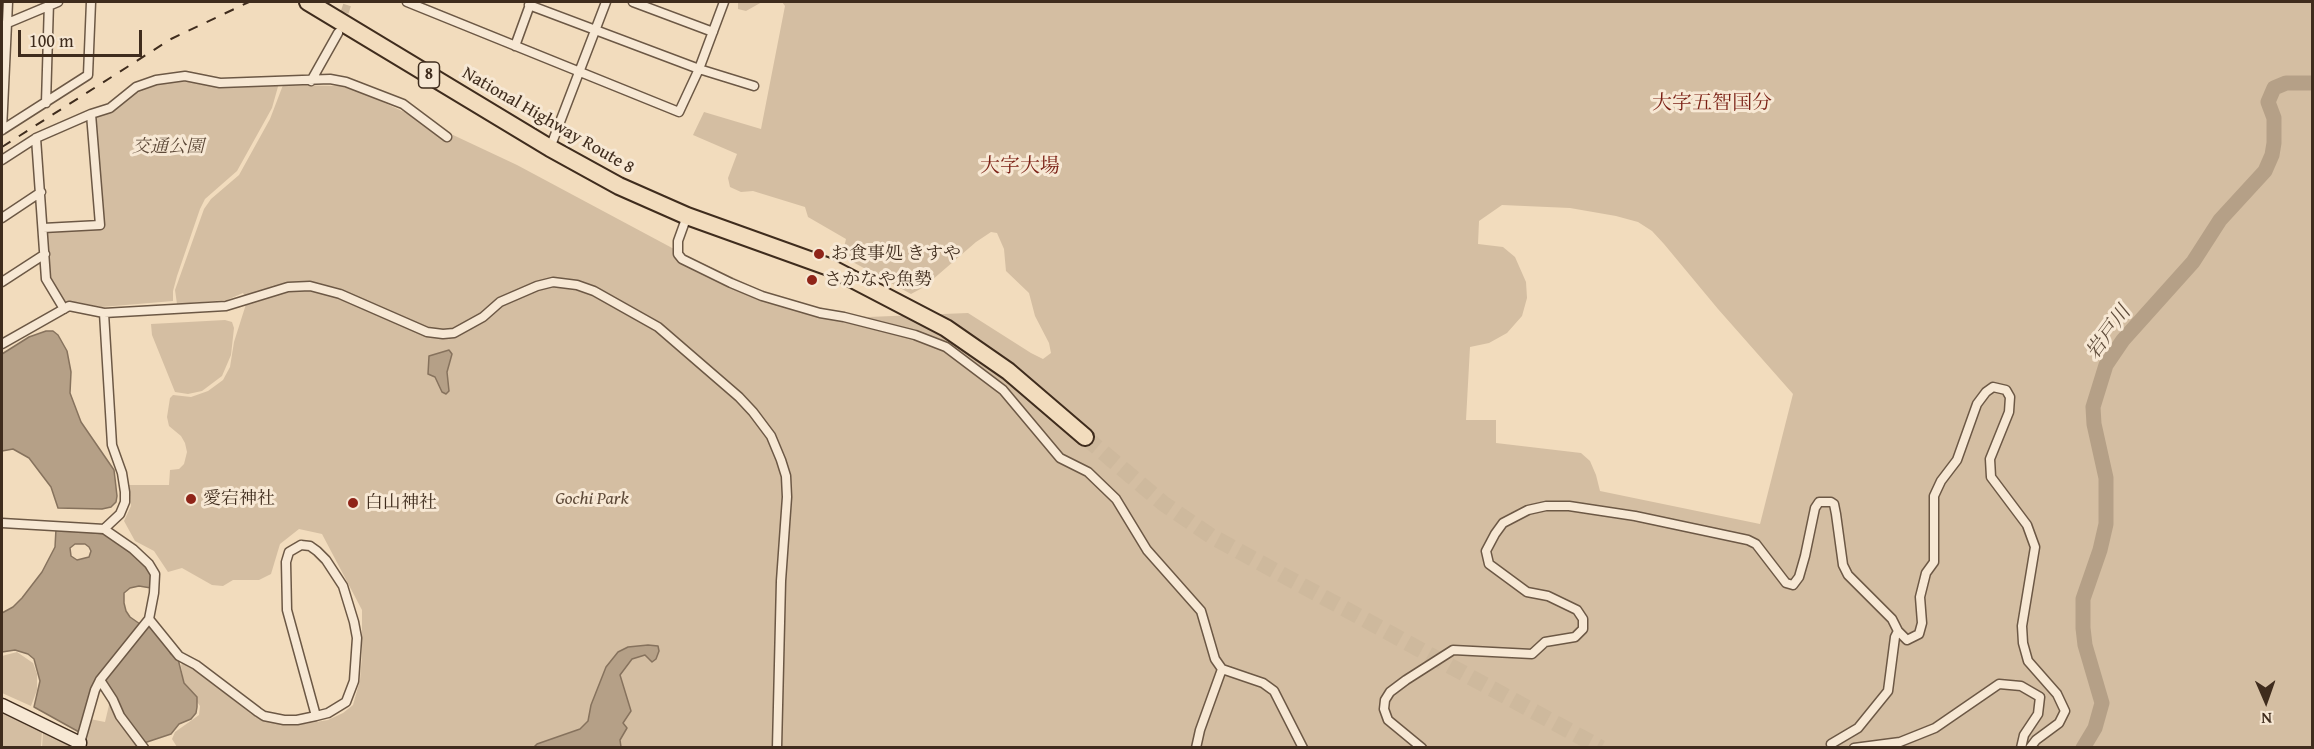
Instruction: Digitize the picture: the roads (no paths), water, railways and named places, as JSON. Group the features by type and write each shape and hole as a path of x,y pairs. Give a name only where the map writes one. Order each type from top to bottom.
{"highway":[{"name":"National Highway Route 8","path":"308,2 550,148 619,186 687,216 829,267 946,328 1008,371 1085,437"}],"street":[{"path":"2,130 4,25 8,2"},
{"path":"2,130 46,104 88,75 91,2"},
{"path":"407,2 680,112 724,2"},
{"path":"550,148 606,2"},
{"path":"633,2 713,32"},
{"path":"4,25 52,3 46,104"},
{"path":"514,46 530,3 699,69 754,86"},
{"path":"311,81 338,33"},
{"path":"2,160 36,138 110,108 136,87 164,78 191,76 220,83 330,79 346,82 403,104 447,137"},
{"path":"43,228 100,225 91,114"},
{"path":"36,138 46,279 64,309"},
{"path":"2,218 40,192"},
{"path":"687,216 678,241 678,254 682,260 762,296 820,313 915,335 946,347 1003,390 1060,458 1088,472 1101,482 1116,499 1147,550 1201,611 1212,653 1222,669 1263,683 1274,691 1304,747"},
{"path":"2,282 45,254"},
{"path":"2,344 64,309 75,306 104,313 226,306 288,287 310,286 340,294 427,332 443,334 454,333 483,316 500,302 554,282 577,285 594,291 658,327 753,412 771,436 781,459 786,476 787,497 781,582 777,747"},
{"path":"104,313 112,445 122,473 125,492 125,502 120,514 104,529"},
{"path":"1422,747 1388,720 1383,709 1390,692 1406,680 1453,650 1532,654 1545,642 1575,637 1583,629 1583,619 1577,610 1548,596 1527,592 1490,564 1486,551 1495,534 1503,524 1528,510 1546,506 1569,506 1635,516 1748,540 1756,544 1786,583 1793,585 1799,577 1815,508 1819,502 1831,502 1834,504 1844,567 1848,575 1892,619 1898,631 1907,640 1919,634 1922,623 1920,597 1926,573 1934,562 1934,496 1941,481 1957,460 1977,404 1993,387 2006,390 2010,397 2009,412 1990,459 1991,477 2027,525 2035,547 2022,626 2023,643 2028,661 2057,694 2065,711 2059,723 2030,747"},
{"path":"2,523 104,529 133,549 153,570 156,579 149,619 95,690 80,745 2,705"},
{"path":"149,619 178,656 195,665 264,716 297,720 316,716 328,713 346,702 354,681 357,638 349,601 339,580 318,551 310,546 301,545 289,552 286,562 287,610 316,716"},
{"path":"1832,747 1831,744 1858,728 1888,691 1895,637 1898,631"},
{"path":"1196,747 1222,669"},
{"path":"100,681 120,716 144,747"},
{"path":"1854,747 1900,742 1935,728 1999,684 2021,686 2040,697 2038,714 2024,735 2021,747"}],"waterway":[{"name":"岩戸川","path":"2083,748 2095,728 2102,703 2085,645 2083,599 2100,550 2106,524 2106,478 2094,424 2093,407 2106,365 2123,340 2193,262 2220,220 2265,171 2274,143 2274,118 2268,102 2274,88 2286,83 2312,83"}],"tunnel":[{"path":"341,24 348,2"},
{"path":"1085,437 1164,504 1211,536 1601,748"}],"railway":[{"path":"2,147 171,39 249,2"}],"place":[{"name":"お食事処 きすや","path":"819,254"},
{"name":"さかなや魚勢","path":"812,280"},
{"name":"愛宕神社","path":"191,499"},
{"name":"白山神社","path":"353,503"}],"district":[{"name":"大字五智国分","path":"1712,104"},
{"name":"大字大場","path":"1020,167"}],"park label":[{"name":"交通公園","path":"168,147"},
{"name":"Gochi Park","path":"592,499"}]}
